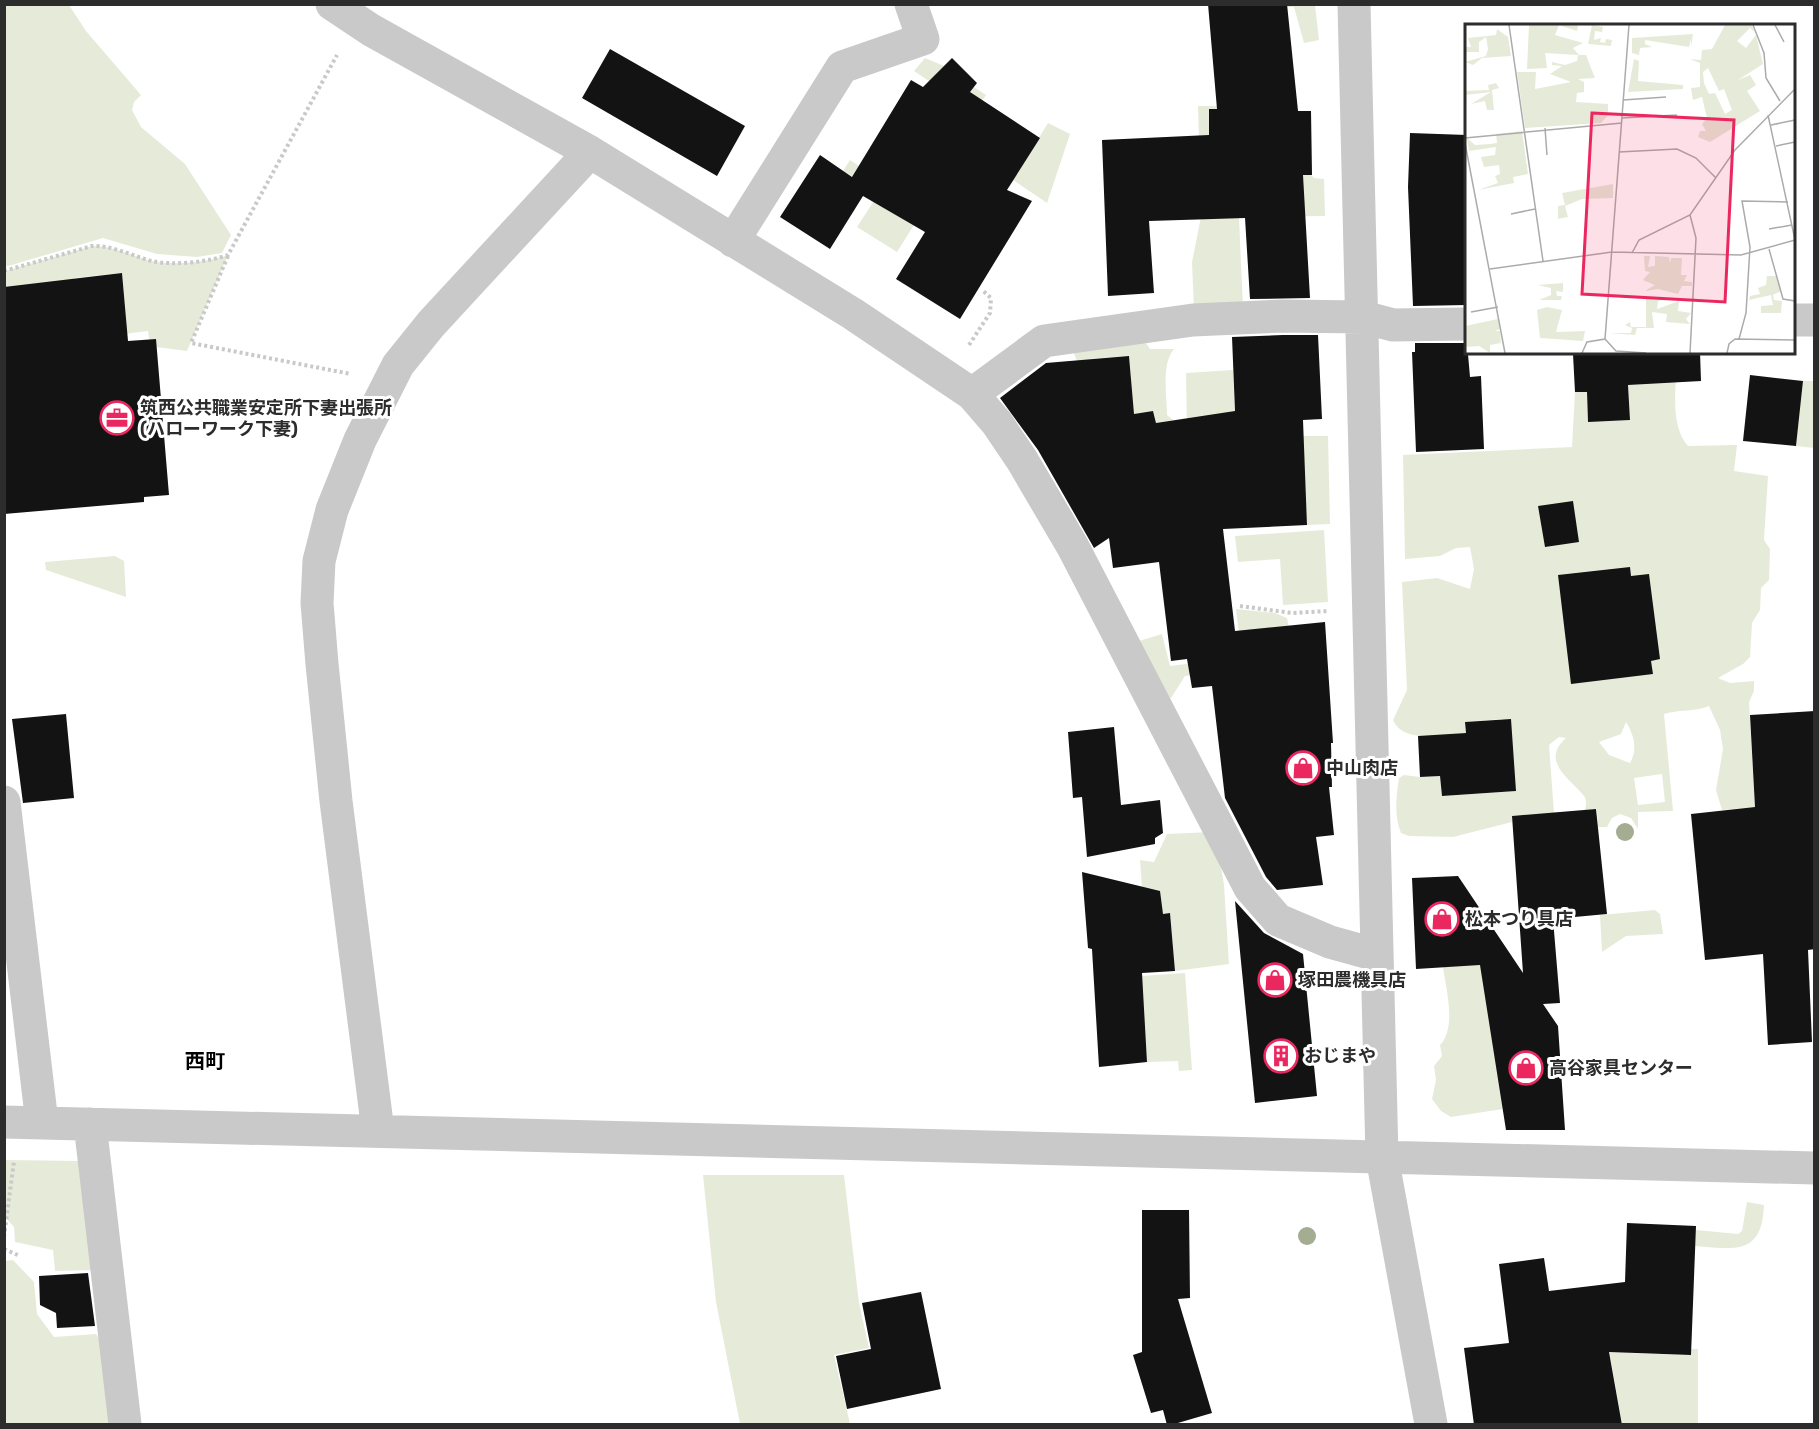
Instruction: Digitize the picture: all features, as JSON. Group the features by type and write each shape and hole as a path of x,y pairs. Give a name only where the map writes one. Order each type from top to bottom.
{"street":[{"path":"733,241 842,67 923,39 911,4"},
{"path":"1354,4 1382,1157 1431,1425"},
{"path":"360,15 590,152 853,315 959,386 997,423 1022,460 1073,547 1250,888 1278,920 1330,942 1377,955"},
{"path":"378,1131 336,801 317,603 319,561 332,510 360,440 398,365 431,324 590,152"},
{"path":"959,386 1044,341 1193,320 1283,316 1363,317 1393,325 1465,324"},
{"path":"1795,320 1815,320"},
{"path":"4,802 42,1123"},
{"path":"4,1122 1815,1168"},
{"path":"90,1124 126,1425"}],"path":[{"path":"360,15 228,255 191,343 390,382"},
{"path":"4,271 92,246 104,246 155,261 216,259 228,255"},
{"path":"959,386 990,313 991,298 983,291"},
{"path":"1240,606 1292,613 1332,611"},
{"path":"4,1237 15,1158"},
{"path":"4,1250 20,1256"}],"green space":[{"path":"4,5 69,5 86,31 141,95 134,102 132,110 141,127 185,164 231,235 222,253 197,257 157,254 103,238 5,267"},
{"path":"1287,5 1315,5 1319,40 1304,43 1294,7 1287,7"},
{"path":"925,58 944,66 939,71 964,96 974,87 986,95 969,120 965,105 914,71"},
{"path":"1198,106 1245,106 1314,178 1324,179 1325,216 1239,217 1243,309 1194,311 1192,262 1201,217"},
{"path":"1048,123 1070,134 1047,203 1013,180"},
{"path":"850,160 924,209 897,252 857,227 879,193 843,171"},
{"path":"92,246 107,247 152,261 170,263 210,260 228,255 187,351 156,347 149,339 148,331 124,334 126,320 122,273 74,278 77,321 5,287 5,271"},
{"path":"1144,340 1150,349 1174,349 1166,371 1167,415 1173,420 1156,423 1153,411 1100,420 1071,346","holes":["1129,356 1131,377 1089,359"]},
{"path":"1641,354 1678,354 1675,388 1676,414 1682,437 1688,446 1737,445 1734,471 1768,476 1764,540 1770,549 1769,580 1761,588 1760,610 1752,623 1750,657 1743,664 1718,678 1730,683 1754,681 1754,691 1749,702 1755,807 1722,810 1716,790 1723,749 1720,730 1709,706 1664,714 1673,811 1638,812 1638,829 1631,818 1620,814 1612,818 1607,827 1598,827 1597,809 1585,810 1585,798 1560,770 1556,755 1566,738 1559,737 1549,745 1554,813 1512,816 1512,822 1453,837 1409,836 1401,833 1397,820 1396,799 1399,778 1404,775 1440,776 1442,796 1516,791 1503,719 1465,722 1466,733 1436,736 1406,733 1398,728 1393,720 1407,690 1402,582 1437,578 1470,589 1474,569 1470,547 1456,548 1440,556 1405,559 1403,455 1572,447 1575,392 1587,392 1588,421 1630,420 1628,385 1642,384","holes":["1626,722 1631,732 1634,753 1630,763 1609,755 1599,742 1621,734","1662,774 1665,802 1638,805 1634,778"]},
{"path":"1233,370 1236,438 1187,428 1186,373"},
{"path":"1803,381 1814,381 1814,448 1796,446"},
{"path":"1303,436 1328,436 1330,524 1307,525"},
{"path":"1324,530 1328,602 1283,605 1280,559 1238,562 1235,536"},
{"path":"115,556 124,561 126,597 46,570 45,562"},
{"path":"1236,609 1275,613 1287,618 1290,634 1262,666 1185,676 1171,698 1164,699 1139,641 1162,634 1170,666 1234,658 1240,642"},
{"path":"1211,832 1220,861 1224,885 1229,964 1175,971 1170,914 1144,915 1140,860 1154,862 1167,834"},
{"path":"1655,910 1660,914 1663,934 1626,936 1602,952 1600,915"},
{"path":"1481,951 1503,1109 1451,1117 1441,1111 1432,1099 1436,1080 1434,1066 1442,1056 1440,1045 1448,1028 1449,1018 1443,967 1451,967"},
{"path":"1185,973 1192,1070 1179,1071 1178,1061 1147,1062 1141,976"},
{"path":"5,1160 81,1161 92,1270 55,1271 53,1250 15,1242 14,1227 5,1217"},
{"path":"703,1175 844,1175 859,1303 869,1348 834,1355 850,1424 740,1424 716,1302"},
{"path":"1747,1202 1764,1205 1762,1222 1752,1241 1734,1248 1695,1246 1696,1230 1738,1234 1742,1231"},
{"path":"13,1260 34,1282 37,1314 54,1337 96,1334 106,1349 114,1424 5,1424 4,1261"},
{"path":"1604,1341 1630,1353 1691,1355 1691,1349 1698,1349 1698,1424 1622,1424 1611,1361"}],"building":[{"path":"1208,4 1287,4 1298,111 1311,111 1312,175 1303,175 1310,298 1250,299 1245,218 1149,221 1154,293 1108,296 1102,140 1209,135 1209,109 1217,109"},
{"path":"610,49 745,126 717,176 582,98"},
{"path":"952,58 977,83 970,92 1040,138 1007,190 1032,201 960,319 896,279 925,232 863,196 830,249 780,217 820,155 852,177 911,80 923,87"},
{"path":"1410,133 1465,135 1465,305 1413,306 1408,187"},
{"path":"122,273 128,341 156,339 169,495 144,497 144,502 4,514 4,287"},
{"path":"1318,335 1322,419 1303,420 1307,525 1223,529 1235,631 1325,622 1333,743 1331,743 1332,787 1329,787 1334,835 1316,837 1323,885 1277,890 1266,877 1225,798 1212,686 1192,688 1187,659 1171,661 1159,562 1113,568 1109,538 1094,548 1038,450 1000,398 1046,363 1129,356 1134,414 1153,411 1156,423 1235,411 1232,337"},
{"path":"1415,343 1465,343 1470,377 1481,376 1484,449 1416,452 1412,352 1415,352"},
{"path":"1573,354 1700,354 1701,381 1628,385 1630,420 1588,422 1587,392 1575,392"},
{"path":"1750,375 1803,381 1796,446 1743,441"},
{"path":"1573,501 1579,542 1545,547 1538,506"},
{"path":"1630,567 1631,576 1649,574 1660,659 1651,661 1653,674 1571,684 1558,575"},
{"path":"1815,711 1815,949 1808,950 1812,1042 1768,1045 1763,954 1705,960 1691,814 1755,807 1750,715"},
{"path":"66,714 74,798 23,803 12,719"},
{"path":"1511,719 1516,791 1442,796 1440,776 1420,777 1418,736 1466,733 1465,722"},
{"path":"1114,727 1121,805 1160,800 1163,833 1155,838 1155,844 1087,857 1082,797 1073,798 1068,732"},
{"path":"1596,809 1607,914 1553,919 1560,1003 1543,1004 1558,1026 1565,1130 1506,1130 1480,965 1416,969 1412,878 1458,876 1523,973 1512,816"},
{"path":"1082,872 1160,891 1163,914 1170,913 1175,971 1142,973 1147,1062 1099,1067 1092,949 1088,948"},
{"path":"1235,901 1264,933 1303,954 1317,1096 1255,1103"},
{"path":"1142,1210 1189,1210 1190,1298 1178,1299 1212,1413 1171,1425 1167,1425 1163,1410 1151,1413 1133,1355 1142,1352"},
{"path":"1627,1223 1696,1226 1691,1355 1609,1352 1622,1425 1474,1425 1464,1348 1509,1343 1499,1264 1544,1258 1549,1291 1625,1282"},
{"path":"88,1273 95,1326 57,1328 56,1313 40,1305 39,1276"},
{"path":"921,1292 941,1389 847,1409 836,1356 871,1349 862,1303"}],"place":[{"name":"筑西公共職業安定所下妻出張所 (ハローワーク下妻)","path":"117,418"},
{"name":"中山肉店","path":"1303,768"},
{"name":"松本つり具店","path":"1442,919"},
{"name":"塚田農機具店","path":"1275,980"},
{"name":"おじまや","path":"1281,1056"},
{"name":"高谷家具センター","path":"1526,1068"}],"district":[{"name":"西町","path":"205,1061"}]}
